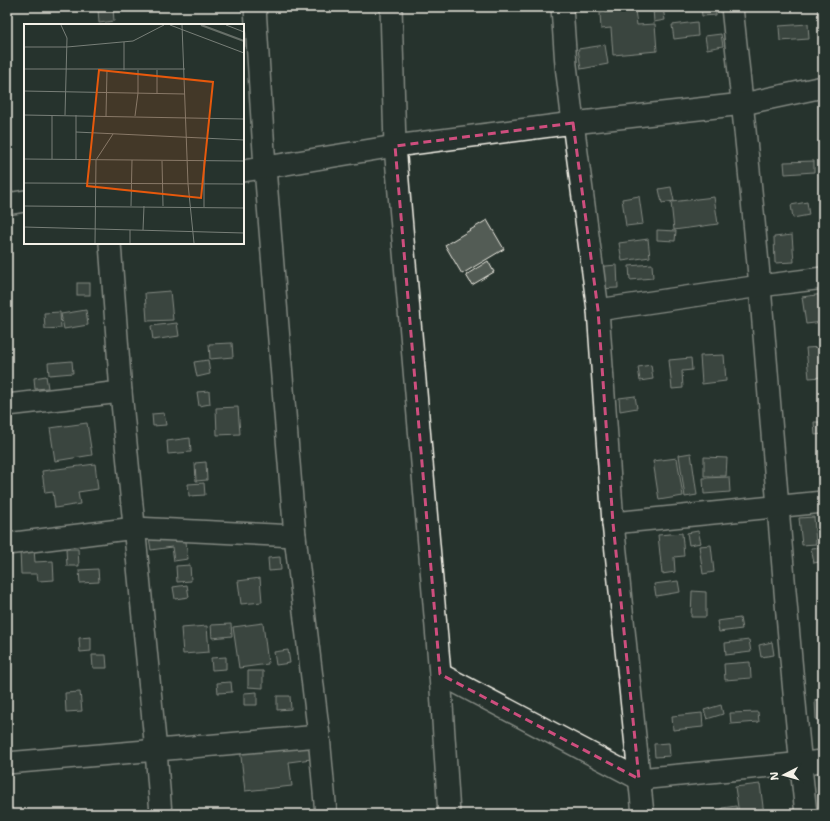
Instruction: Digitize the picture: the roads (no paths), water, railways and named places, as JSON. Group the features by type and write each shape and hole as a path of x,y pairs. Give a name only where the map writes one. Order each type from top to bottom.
{"street":[{"path":"255,7 265,168 295,536 319,736 326,814"},
{"path":"391,7 396,146 440,674 450,814"},
{"path":"562,7 566,65 598,310 613,523 643,814"},
{"path":"732,7 743,104 760,286 800,764 806,814"},
{"path":"244,171 396,146 573,123 743,104 823,87"},
{"path":"7,204 24,202"},
{"path":"110,244 121,392 161,814"},
{"path":"598,310 823,278"},
{"path":"7,405 121,392"},
{"path":"613,523 823,502"},
{"path":"7,544 134,528 295,536"},
{"path":"440,674 639,779 823,762"},
{"path":"7,763 319,736"}]}
